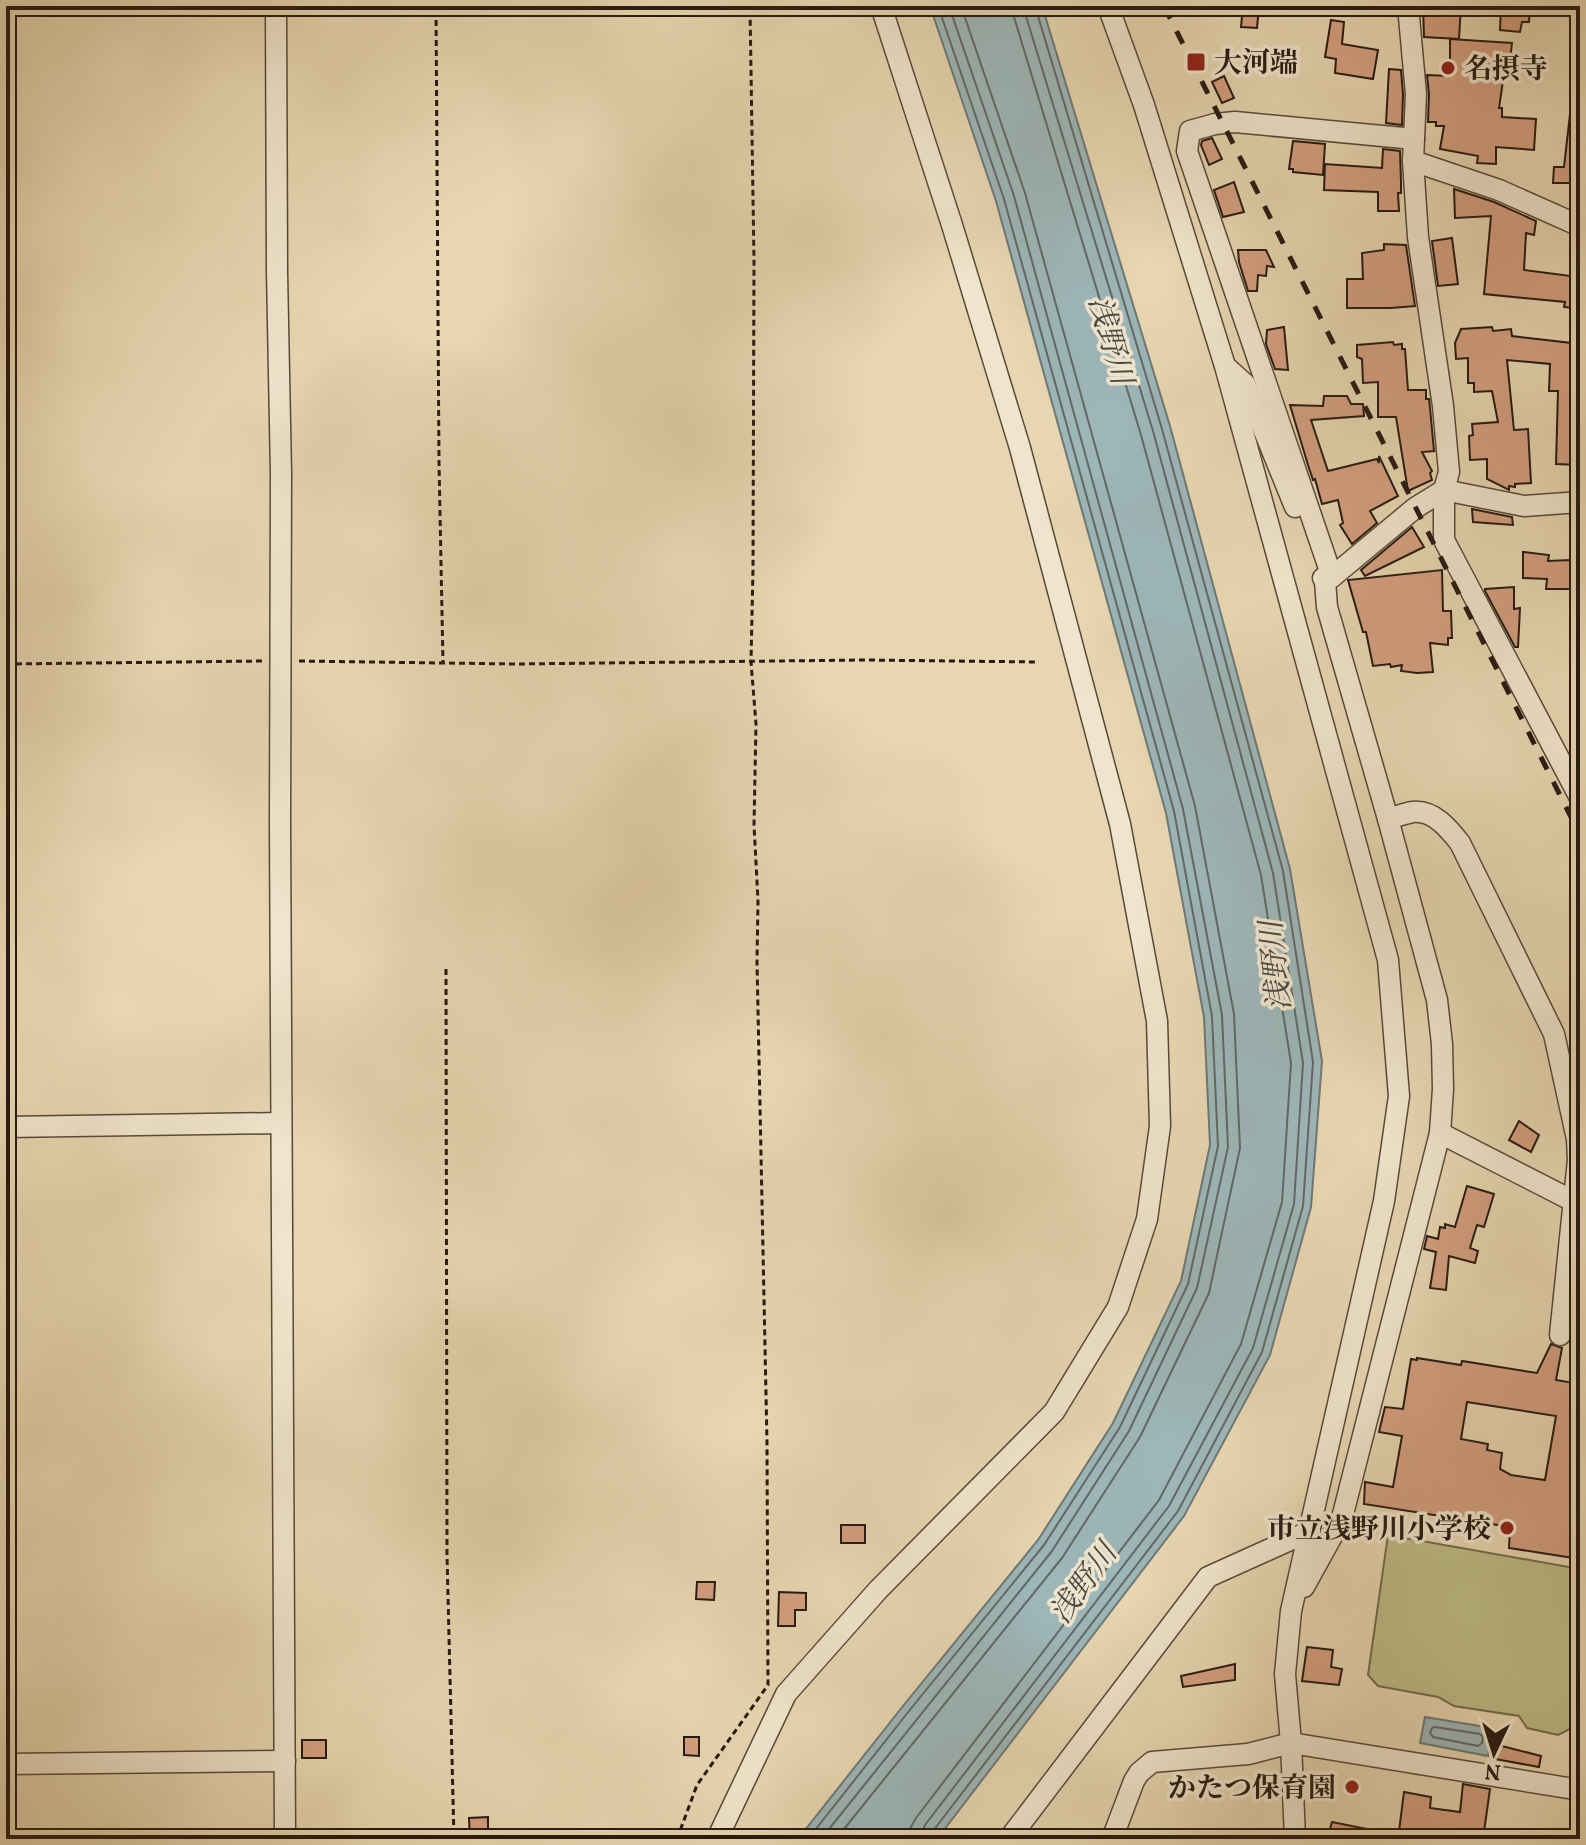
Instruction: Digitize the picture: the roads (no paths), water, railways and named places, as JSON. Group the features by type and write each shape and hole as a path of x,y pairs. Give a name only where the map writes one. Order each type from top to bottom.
{"street":[{"path":"717,1839 786,1694 878,1590 1054,1412 1118,1307 1147,1219 1160,1126 1157,1021 1120,824 1020,448 881,6"},
{"path":"1108,6 1144,105 1225,366 1388,960 1399,1096 1384,1201 1291,1611 1285,1674 1295,1839"},
{"path":"1408,6 1416,94 1413,161 1418,237 1443,406 1449,472 1444,490 1444,540 1579,795"},
{"path":"276,8 281,474 285,1839"},
{"path":"1291,1611 1342,1518 1440,1133 1442,1044 1437,1000 1327,607 1328,579 1187,151 1190,131 1235,122 1414,139"},
{"path":"1413,161 1499,190 1580,226"},
{"path":"1225,366 1245,384 1328,579"},
{"path":"1328,579 1415,508 1444,490 1524,506 1580,502"},
{"path":"1388,819 1416,811 1433,816 1460,843 1554,1034 1577,1139 1578,1170 1560,1335"},
{"path":"6,1127 281,1123"},
{"path":"1440,1133 1575,1202"},
{"path":"1009,1839 1208,1577 1310,1531"},
{"path":"1112,1839 1134,1781 1152,1762 1248,1754 1291,1743 1580,1790"},
{"path":"6,1764 285,1761"}],"water":[{"name":"浅野川","path":"930,6 1042,6 1170,426 1290,869 1322,1061 1311,1207 1270,1355 1184,1516 937,1839 798,1839 1038,1540 1113,1423 1181,1281 1210,1145 1204,1017 1166,813 996,201"},
{"path":"1425,1717 1492,1728 1488,1756 1420,1743"}],"railway":[{"path":"1164,6 1580,835"}],"place":[{"name":"大河端","path":"1196,62"},
{"name":"名摂寺","path":"1448,68"},
{"name":"市立浅野川小学校","path":"1507,1528"},
{"name":"かたつ保育園","path":"1352,1787"}]}
